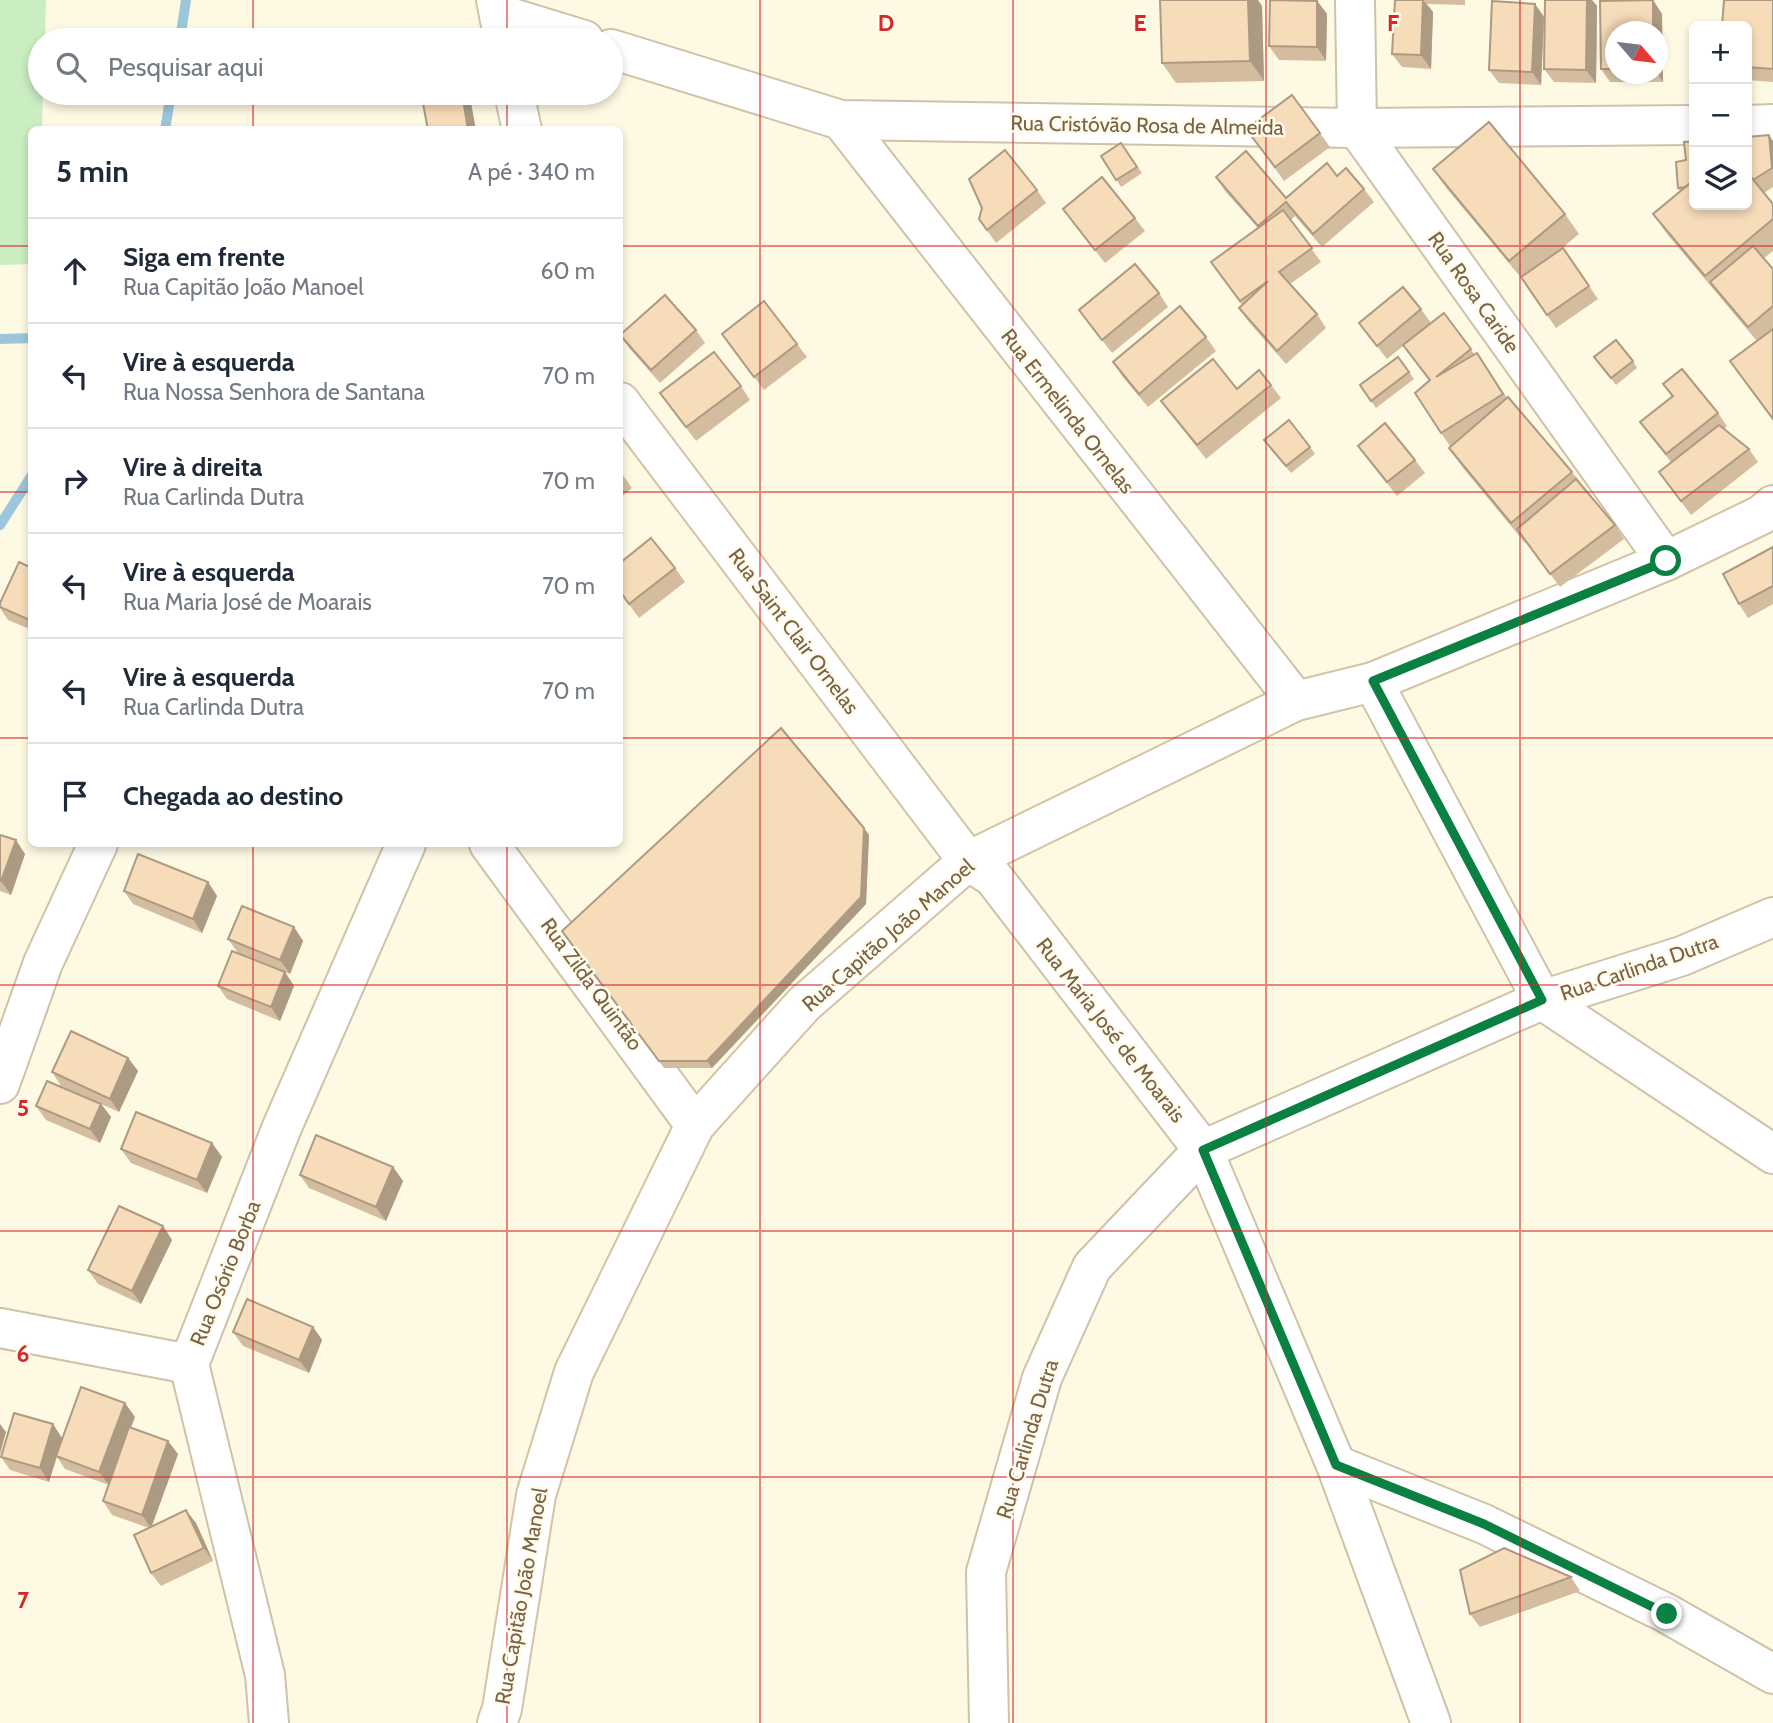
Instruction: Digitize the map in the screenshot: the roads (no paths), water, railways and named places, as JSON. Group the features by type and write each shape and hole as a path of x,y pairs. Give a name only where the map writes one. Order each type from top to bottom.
{"street":[{"path":"1355,0 1357,128"},
{"path":"500,18 538,28"},
{"name":"Rua Cristóvão Rosa de Almeida","path":"623,52 841,120 1357,128 1689,125"},
{"path":"517,105 521,126"},
{"name":"Rua Ermelinda Ornelas","path":"841,120 1296,701"},
{"path":"1752,125 1773,124"},
{"name":"Rua Rosa Caride","path":"1357,128 1666,561"},
{"name":"Rua Saint Clair Ornelas","path":"623,406 968,861"},
{"name":"Rua Capitão João Manoel","path":"497,1723 502,1709 536,1495 574,1372 695,1125 804,1004 968,861 1296,701 1373,681 1666,561 1761,514 1773,505"},
{"path":"1373,681 1542,1000 1773,1154"},
{"path":"0,1084 43,964 97,847"},
{"name":"Rua Osório Borba","path":"269,1723 265,1675 189,1364 282,1127 406,847"},
{"name":"Rua Zilda Quintão","path":"491,847 695,1125"},
{"name":"Rua Maria José de Moarais","path":"968,861 993,877 1203,1150 1336,1465 1431,1723"},
{"name":"Rua Carlinda Dutra","path":"989,1723 986,1572 1042,1378 1092,1267 1203,1150 1542,1000 1682,957 1773,916"},
{"path":"0,1328 189,1364"},
{"path":"1336,1465 1484,1524 1667,1614 1773,1674"}],"waterway":[{"path":"182,28 186,0"},
{"path":"166,126 169,105"},
{"path":"0,339 28,338"},
{"path":"0,525 28,481"}]}
